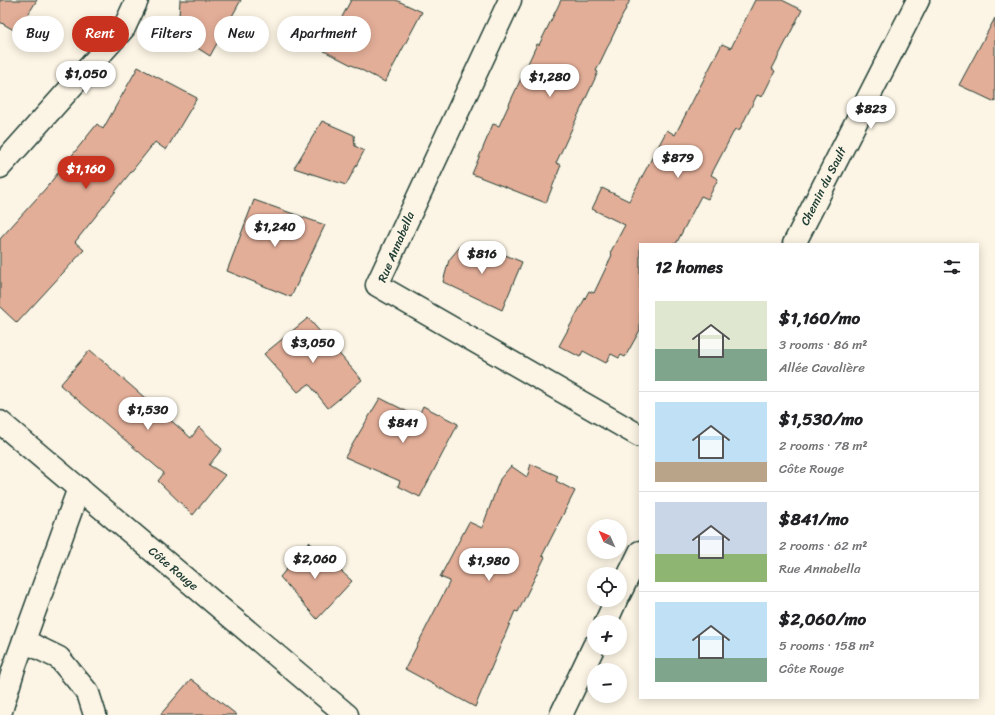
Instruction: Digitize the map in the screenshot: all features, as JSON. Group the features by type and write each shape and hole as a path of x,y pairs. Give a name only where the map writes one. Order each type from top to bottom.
{"street":[{"path":"0,167 124,28 137,0"},
{"name":"Rue Annabella","path":"510,0 377,284 639,435"},
{"name":"Chemin du Sault","path":"795,243 918,0"},
{"name":"Côte Rouge","path":"0,422 347,715"},
{"path":"0,714 14,668 79,488"},
{"path":"627,579 639,554"},
{"path":"24,641 59,658 88,693 95,715"},
{"path":"561,715 590,655"}],"building":[{"path":"0,0 37,0 27,16 12,16 12,29 0,22"},
{"path":"180,0 241,0 232,16 214,16 214,49 210,56 204,52 206,52 206,16 179,16"},
{"path":"351,0 396,0 422,12 385,82 326,52 371,52 371,16 343,16"},
{"path":"561,0 630,0 596,71 598,72 556,163 561,165 546,203 472,174 493,124 499,126 537,44 539,45"},
{"path":"755,0 782,0 802,10 772,69 775,71 762,97 757,95 739,131 735,129 711,175 718,179 708,199 701,196 677,243 639,243 639,332 625,357 621,355 619,358 611,354 606,363 583,351 580,357 559,346 589,291 594,293 612,255 610,253 625,225 592,209 602,188 629,201 667,130 675,135 722,44 731,48"},
{"path":"995,18 995,102 959,85"},
{"path":"138,67 197,98 166,150 155,142 75,242 84,250 17,323 0,307 0,239 46,188 97,124 103,129"},
{"path":"322,121 354,135 355,146 364,151 346,185 294,168"},
{"path":"254,200 325,225 291,297 227,271"},
{"path":"463,243 492,258 498,252 522,262 502,310 443,282 449,260"},
{"path":"308,318 362,380 328,408 309,384 298,392 264,354"},
{"path":"90,350 191,438 199,427 222,449 209,465 225,475 193,515 158,481 164,473 60,385"},
{"path":"380,398 418,417 423,406 458,424 420,497 398,486 400,481 345,457"},
{"path":"531,464 558,476 556,481 575,491 542,556 545,557 518,612 515,611 475,707 405,669 450,581 440,577 469,522 482,528 500,479 511,466 527,477"},
{"path":"309,542 352,581 317,619 280,577"},
{"path":"191,679 237,715 160,715"}]}
